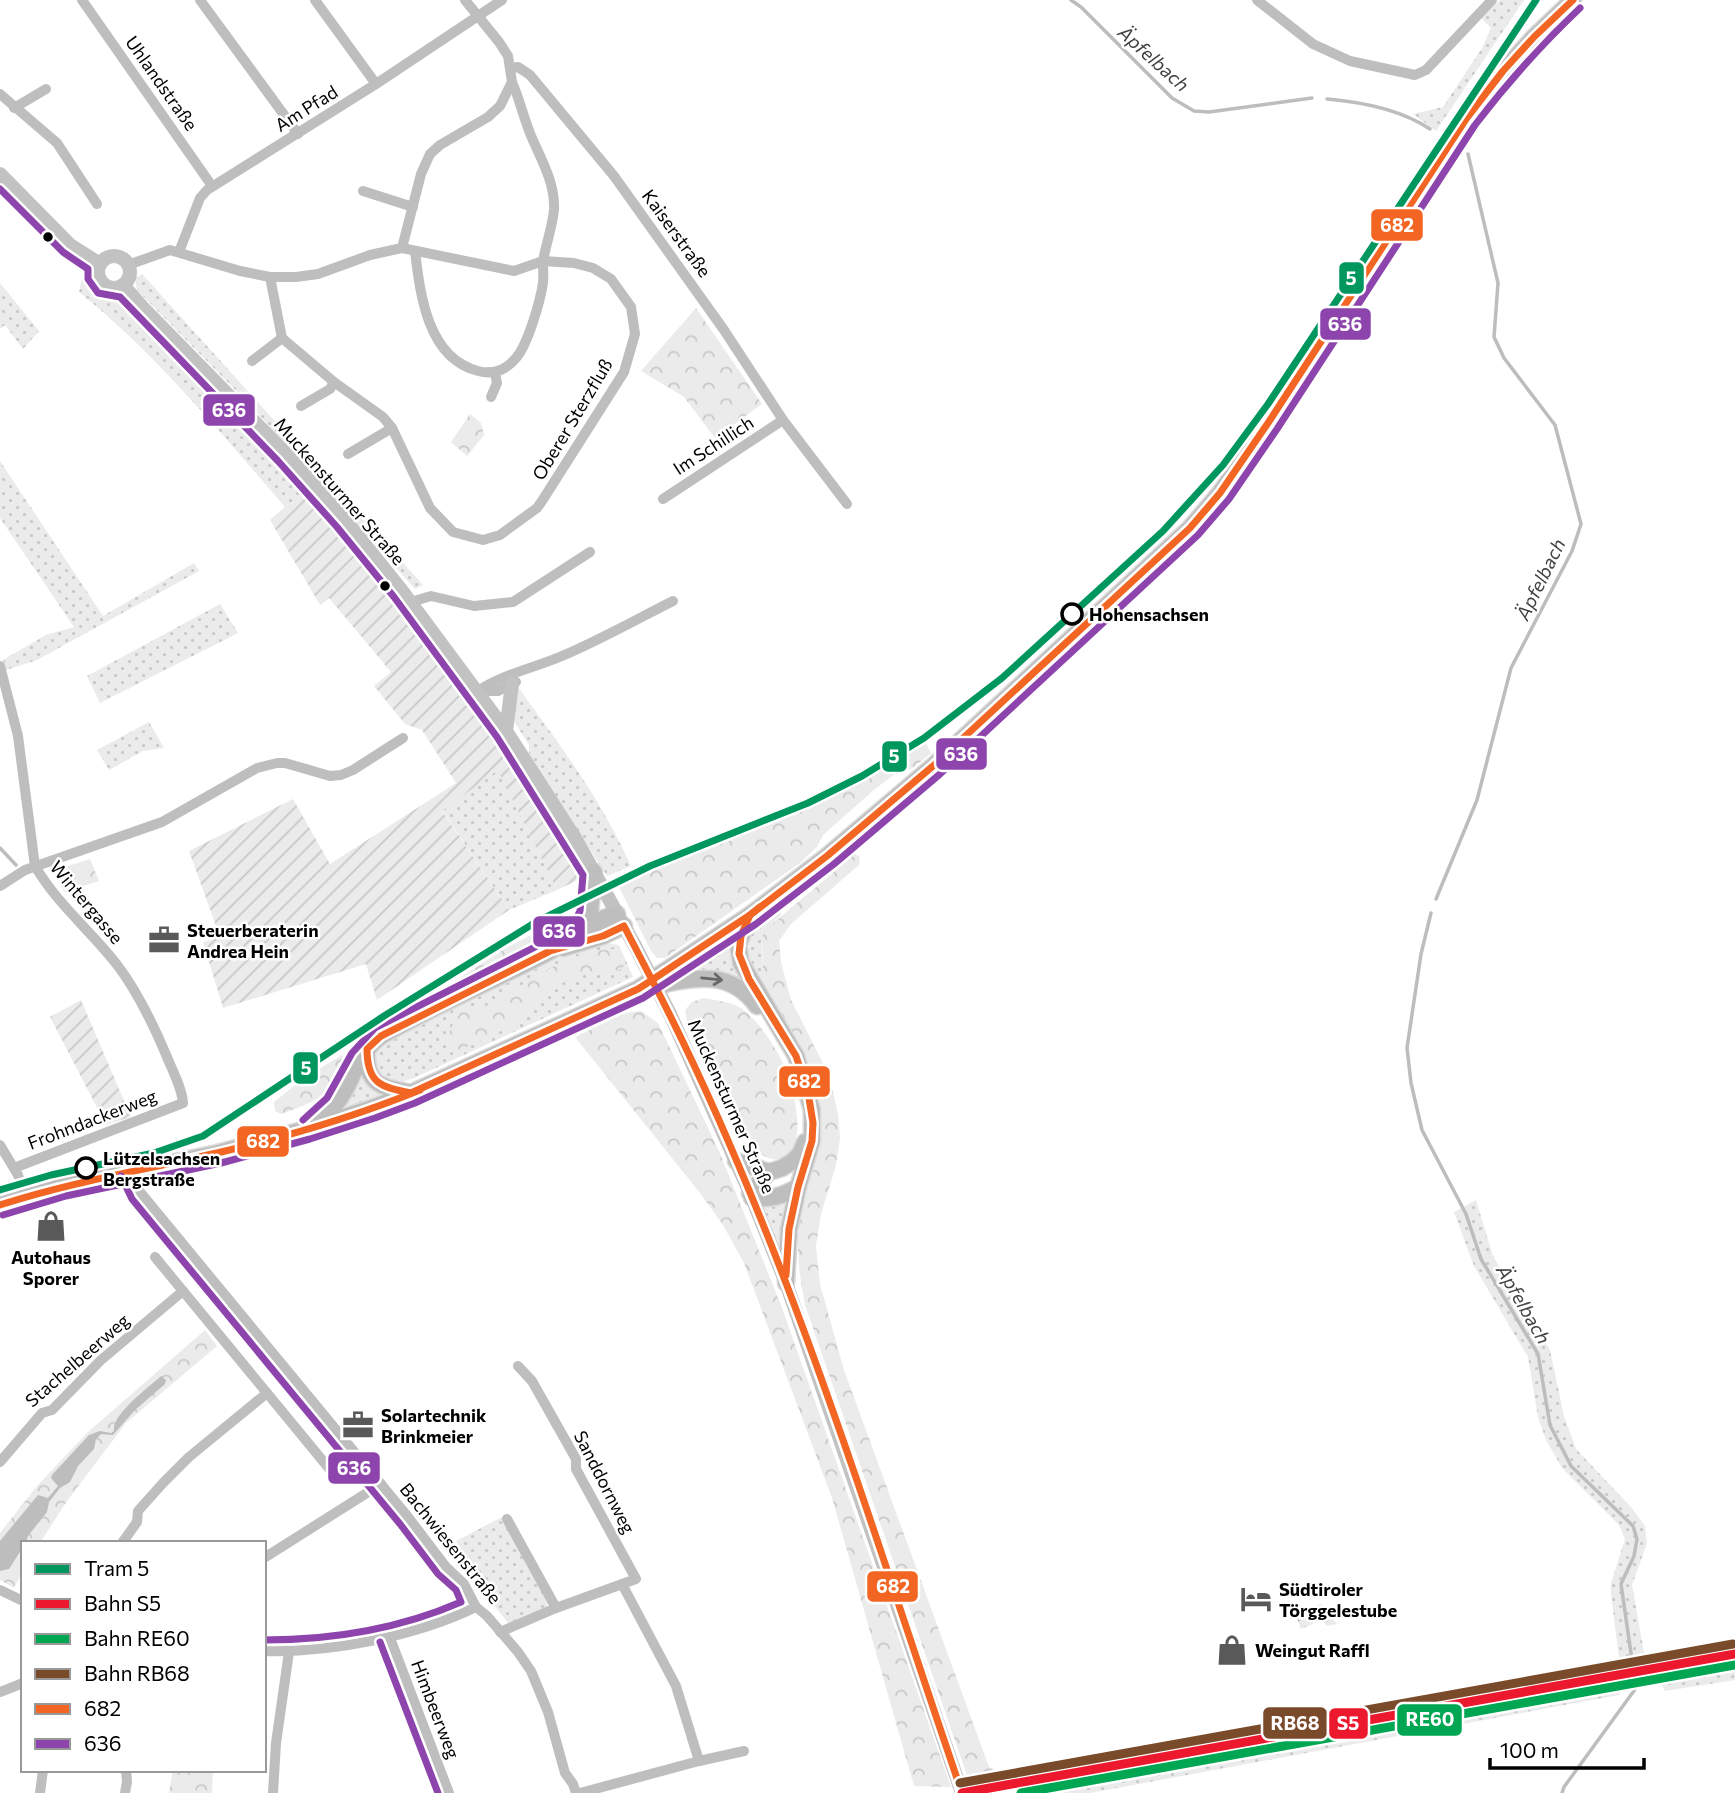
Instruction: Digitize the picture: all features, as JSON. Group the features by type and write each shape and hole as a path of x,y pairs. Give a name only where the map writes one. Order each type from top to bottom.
{"main road":[{"path":"0,1205 25,1191 218,1153 307,1129 411,1093 638,989 750,915 827,856 933,766 1190,528 1220,492 1268,423 1466,119 1503,71 1573,0"},
{"path":"585,926 598,894 594,872"},
{"path":"750,915 738,945 741,963 796,1056 812,1110 812,1142 789,1229 786,1283"},
{"path":"307,1129 336,1104 355,1065 381,1036 550,951 585,926 600,919 621,920"},
{"path":"550,951 603,936 621,920"},
{"path":"638,989 691,978 725,981 737,987 763,1014 797,1076 807,1122 806,1135 800,1154 782,1168 769,1172 736,1161"},
{"path":"368,1049 369,1072 377,1083 388,1089 411,1093"},
{"path":"751,1196 769,1172"},
{"path":"751,1196 781,1197 798,1187"}],"street":[{"name":"Uhlandstraße","path":"82,0 212,186"},
{"path":"200,0 298,134"},
{"path":"315,0 376,84"},
{"path":"415,251 423,306 435,334 447,351 473,370 495,373 517,358 525,342 542,284 543,261 554,208 548,170 532,138 512,82 511,68 499,42 464,0"},
{"name":"Am Pfad","path":"179,252 200,198 212,186 376,84 502,0"},
{"path":"1263,2 1313,44 1350,61 1415,75 1426,71 1492,0"},
{"name":"Kaiserstraße","path":"511,68 518,67 530,75 614,176 724,330 783,420 847,504"},
{"path":"402,248 421,174 430,154 440,145 488,117 499,106 512,82"},
{"path":"14,108 46,89"},
{"path":"0,94 57,143 97,204"},
{"path":"0,174 70,245 100,264"},
{"path":"363,191 413,207"},
{"name":"Oberer Sterzfluß","path":"128,265 165,251 179,252 270,277 318,274 386,250 402,248 514,271 543,261 583,265 611,279 631,307 635,334 624,372 537,508 500,535 483,540 453,532 430,508 392,428 383,416 334,382 282,338"},
{"path":"108,257 125,260 128,265 129,276 123,285 117,287 105,285 98,275 100,264 108,257"},
{"path":"252,361 282,338 270,277"},
{"name":"Muckensturmer Straße","path":"123,285 286,454 345,520 411,602 506,731 594,872"},
{"path":"491,397 497,383 495,373"},
{"path":"301,405 330,389 334,382"},
{"name":"Im Schillich","path":"663,499 783,420"},
{"path":"348,454 392,428"},
{"path":"411,602 431,596 474,606 513,602 590,552"},
{"path":"478,691 493,680 573,651 673,601"},
{"name":"Wintergasse","path":"0,666 18,736 35,866 44,883 119,967 141,1002 168,1060 183,1103"},
{"path":"478,691 498,691 535,667"},
{"path":"506,731 512,684"},
{"path":"0,887 25,870 162,822 257,768 285,763 330,776 341,775 403,738"},
{"name":"Muckensturmer Straße","path":"598,894 621,920 670,1014 751,1196 786,1283 962,1793"},
{"name":"Frohndackerweg","path":"14,1168 183,1103"},
{"path":"0,1145 25,1191"},
{"name":"Bachwiesenstraße","path":"130,1171 140,1192 381,1484 446,1567 464,1584 476,1607 531,1671 548,1712 565,1773 578,1793"},
{"path":"155,1256 332,1472"},
{"name":"Stachelbeerweg","path":"0,1462 42,1413 52,1410 101,1360 183,1291"},
{"name":"Sanddornweg","path":"518,1366 533,1381 576,1459 576,1469 636,1579 622,1584"},
{"path":"123,1541 137,1522 138,1511 163,1483 189,1457 267,1393"},
{"path":"266,1557 381,1484"},
{"path":"507,1519 556,1608"},
{"path":"500,1632 622,1584 676,1686 699,1761"},
{"path":"0,1590 21,1600"},
{"path":"266,1651 289,1652 390,1638 476,1607"},
{"name":"Himbeerweg","path":"390,1638 449,1793"},
{"path":"273,1793 276,1743 289,1652"},
{"path":"0,1692 21,1684"},
{"path":"578,1793 744,1751"},
{"path":"40,1793 43,1772"},
{"path":"125,1793 126,1772"}],"green space":[{"path":"1500,0 1524,0 1436,131 1413,114 1443,107 1482,48 1491,28 1481,18"},
{"path":"85,264 93,277 96,290 123,297 158,338 247,425 311,493 285,507 161,367 79,292"},
{"path":"142,274 423,585 415,589 252,407 137,290 135,279"},
{"path":"0,283 39,331 23,349 5,325 0,329"},
{"path":"696,308 762,404 715,438 684,397 641,371"},
{"path":"470,414 481,423 484,435 467,456 451,442"},
{"path":"0,461 103,616 194,563 199,571 37,660 6,670 3,660 46,635 74,627 0,518"},
{"path":"311,493 404,607 492,726 540,801 578,880 557,890 498,770 442,811 509,910 377,1000 366,964 223,1008 203,942 220,937 189,851 293,799 330,864 456,783 422,730 405,724 374,686 391,672 329,598 320,605 270,520 285,507"},
{"path":"220,604 238,633 100,703 87,676"},
{"path":"517,686 564,751 607,818 631,866 607,876 529,755 529,745 512,718"},
{"path":"149,722 164,748 143,751 109,770 97,750"},
{"path":"925,741 931,753 913,768 895,774 875,789 823,835 817,847 800,863 665,958 657,958 651,951 618,885 786,816 873,774"},
{"path":"498,769 557,890 509,910 442,810"},
{"path":"855,854 860,857 859,865 791,924 779,941 781,962 791,1000 829,1075 838,1114 840,1139 835,1169 821,1214 816,1246 820,1284 844,1370 989,1767 1011,1777 971,1787 805,1305 798,1235 815,1140 817,1106 804,1059 755,980 763,970 762,938 765,930"},
{"path":"90,859 99,881 64,892 53,871"},
{"path":"771,908 782,914 764,934 763,970 755,980 744,946 754,920"},
{"path":"578,911 581,913 565,931 389,1023 506,948"},
{"path":"737,932 743,979 740,981 713,972 695,972 667,978"},
{"path":"601,942 619,945 633,977 414,1078 392,1085 383,1082 371,1057 386,1040 569,952"},
{"path":"613,949 624,956 625,965 620,970 592,972 562,983 535,1001 513,1025 462,1049 453,1050 448,1042 451,1028 461,1012 471,1007 484,1007 554,966 587,952"},
{"path":"703,998 730,1003 746,1012 767,1036 783,1063 796,1106 797,1133 795,1144 789,1153 780,1159 769,1158 760,1153 749,1141 720,1093 688,1027 685,1010 692,1002"},
{"path":"81,1000 131,1117 106,1125 50,1017"},
{"path":"641,1011 658,1023 719,1151 781,1305 951,1787 914,1786 832,1498 744,1263 723,1225 700,1193 575,1037 625,1013"},
{"path":"342,1055 346,1058 344,1073 332,1089 298,1108 281,1114 275,1111 274,1102 304,1078"},
{"path":"358,1066 369,1086 384,1095 335,1112"},
{"path":"791,1196 782,1259 759,1203"},
{"path":"1476,1200 1493,1256 1550,1350 1564,1416 1576,1449 1631,1507 1645,1526 1647,1543 1632,1585 1646,1664 1620,1666 1611,1583 1625,1539 1619,1525 1562,1468 1546,1440 1538,1417 1528,1357 1474,1266 1454,1212"},
{"path":"205,1330 217,1346 126,1423 67,1501 41,1541 21,1541 21,1575 14,1588 0,1580 0,1533 37,1486 87,1433"},
{"path":"502,1517 548,1601 546,1609 508,1623 489,1599 456,1541"},
{"path":"1321,1604 1337,1624 1327,1626 1322,1620 1301,1629 1295,1614"},
{"path":"1735,1665 1735,1680 1665,1691 1658,1679"},
{"path":"1627,1684 1619,1695 1090,1793 1022,1793"},
{"path":"173,1772 213,1772 212,1793 169,1793"}],"shaded area":[{"path":"161,1376 166,1380 113,1435 101,1434 96,1439 94,1449 78,1466 70,1482 60,1488 49,1502 47,1512 27,1541 21,1541 21,1550 9,1569 0,1571 0,1541 38,1495 48,1498 58,1486 51,1478 52,1475 89,1435 100,1431 114,1431 118,1417"}],"waterway":[{"name":"Äpfelbach","path":"1071,0 1172,98 1194,111 1209,112 1312,98"},
{"name":"Äpfelbach","path":"1327,99 1380,108 1406,116 1430,129"},
{"name":"Äpfelbach","path":"1436,899 1477,800 1511,668 1572,551 1581,524 1555,425 1504,358 1494,337 1498,283 1468,154"},
{"path":"0,848 16,865"},
{"name":"Äpfelbach","path":"1431,913 1421,954 1407,1048 1411,1083 1422,1130 1466,1214 1481,1259 1538,1354 1550,1425 1571,1466 1633,1526 1637,1539 1634,1556 1621,1584 1636,1688 1562,1793"}],"tram line":[{"name":"5","path":"0,1190 51,1175 154,1153 203,1136 384,1016 536,922 650,866 808,803 862,776 924,738 1002,678 1163,531 1223,465 1268,404 1536,0"}],"rail line":[{"name":"RB68","path":"960,1783 1733,1644"},
{"name":"S5","path":"962,1793 1735,1654"},
{"name":"RE60","path":"1021,1793 1735,1665"}],"transit line":[{"name":"682","path":"652,980 750,915 827,856 933,766 1190,528 1220,493 1268,423 1466,119 1503,71 1573,0"},
{"name":"636","path":"3,1215 66,1196 221,1163 310,1139 415,1103 643,998 756,924 834,864 940,774 1198,535 1229,499 1277,429 1475,125 1525,65 1580,8"},
{"name":"636","path":"0,189 63,252 88,269 88,279 98,293 120,297 278,461 337,527 394,597 497,737 583,875 580,911 576,919 545,942 375,1028 352,1053 327,1098 303,1120"},
{"name":"682","path":"760,907 750,915 741,936 739,954 749,979 796,1056 808,1092 813,1123 812,1141 789,1229 786,1275"},
{"name":"682","path":"624,926 652,980 638,989 411,1093 383,1085 373,1076 367,1049 381,1036 550,951 603,936 624,926"},
{"name":"682","path":"652,980 744,1177 784,1278 858,1483 962,1793"},
{"name":"682","path":"0,1205 81,1183 269,1140 345,1118 420,1090"},
{"name":"636","path":"121,1176 132,1199 400,1524 438,1574 456,1590 461,1602 414,1619 365,1631 315,1638 266,1640"},
{"name":"636","path":"380,1642 438,1793"}],"place":[{"name":"Hohensachsen","path":"1072,614"},
{"name":"Steuerberaterin Andrea Hein","path":"164,940"},
{"name":"Lützelsachsen Bergstraße","path":"86,1168"},
{"name":"Autohaus Sporer","path":"51,1226"},
{"name":"Solartechnik Brinkmeier","path":"358,1425"},
{"name":"Südtiroler Törggelestube","path":"1256,1599"},
{"name":"Weingut Raffl","path":"1232,1650"}]}
